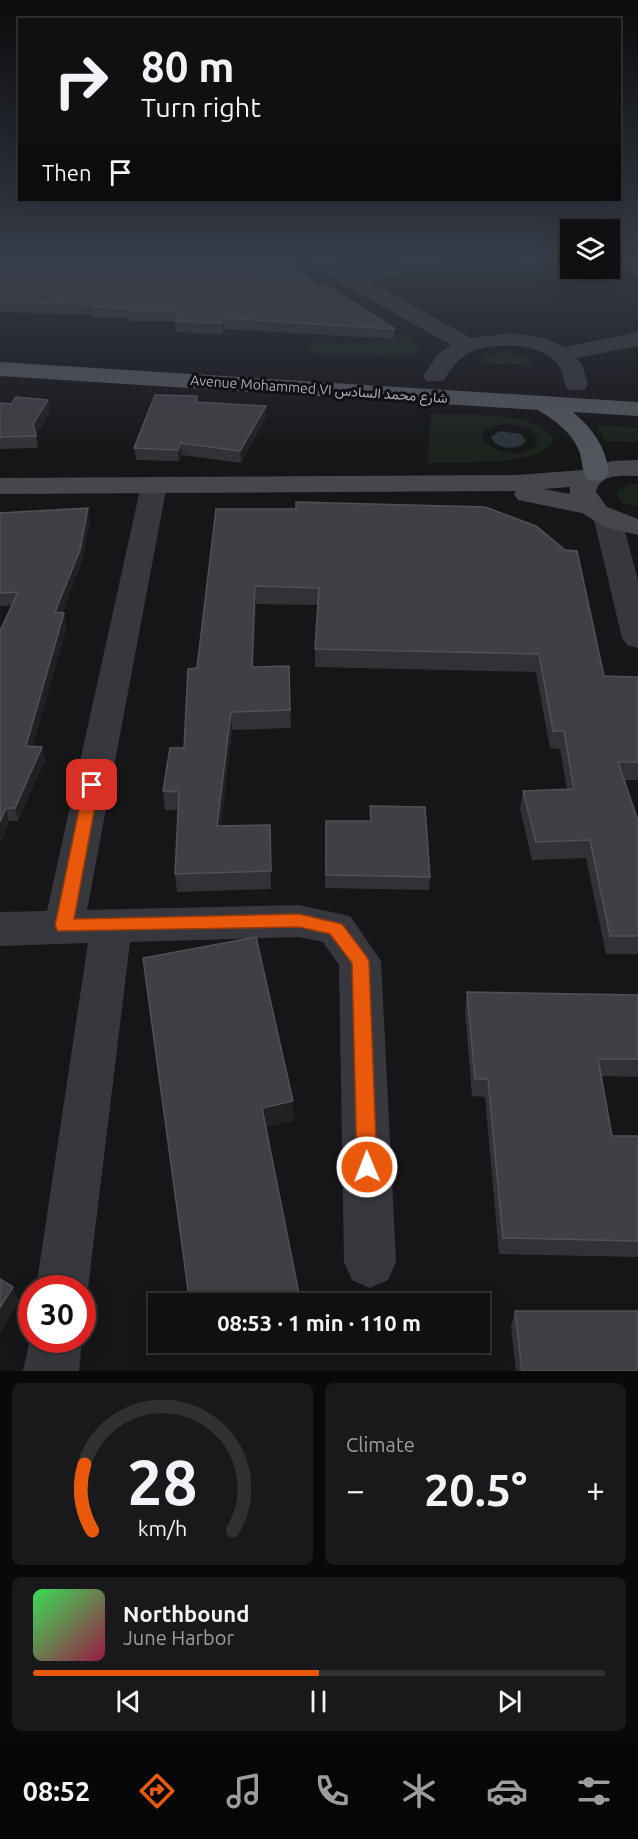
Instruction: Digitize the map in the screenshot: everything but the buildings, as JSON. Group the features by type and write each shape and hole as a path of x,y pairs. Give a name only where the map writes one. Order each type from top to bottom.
{"main road":[{"name":"Avenue Mohammed VI شارع محمد السادس","path":"0,350 435,376 545,404 638,409"},
{"name":"Avenue Mohammed VI شارع محمد السادس","path":"0,369 494,390 576,385 638,389"},
{"path":"545,404 560,413 584,435 596,460 592,476 580,491 597,513"},
{"path":"0,494 517,483 592,476 609,469 638,468"},
{"path":"0,486 505,492 540,496 638,527"}],"street":[{"path":"427,323 466,345"},
{"path":"435,376 442,360 457,348 466,345 494,340 525,342 564,354 638,339"},
{"path":"564,354 574,369 576,385"},
{"path":"64,926 152,489"},
{"path":"597,513 638,638"},
{"path":"0,929 299,921 336,928 360,961 369,1262"},
{"path":"64,1275 111,927"},
{"path":"51,1371 53,1353"}],"shaded area":[{"path":"401,334 418,347 418,353 401,357 307,353 311,341 363,344"},
{"path":"504,353 527,358 533,365 479,363 484,356"},
{"path":"431,414 498,416 517,419 533,423 546,430 553,440 546,449 534,455 516,459 427,463","holes":["510,424 530,429 537,436 537,444 525,452 502,451 482,441 483,431 497,425"]},
{"path":"596,425 638,428 638,442 605,441"},
{"path":"500,431 521,434 526,441 513,448 502,447 491,437"},
{"path":"629,484 638,484 638,507 623,503 618,498 617,491"}],"route":[{"path":"92,785 64,926 111,927 299,921 336,928 360,961 364,1025 367,1167"}]}
